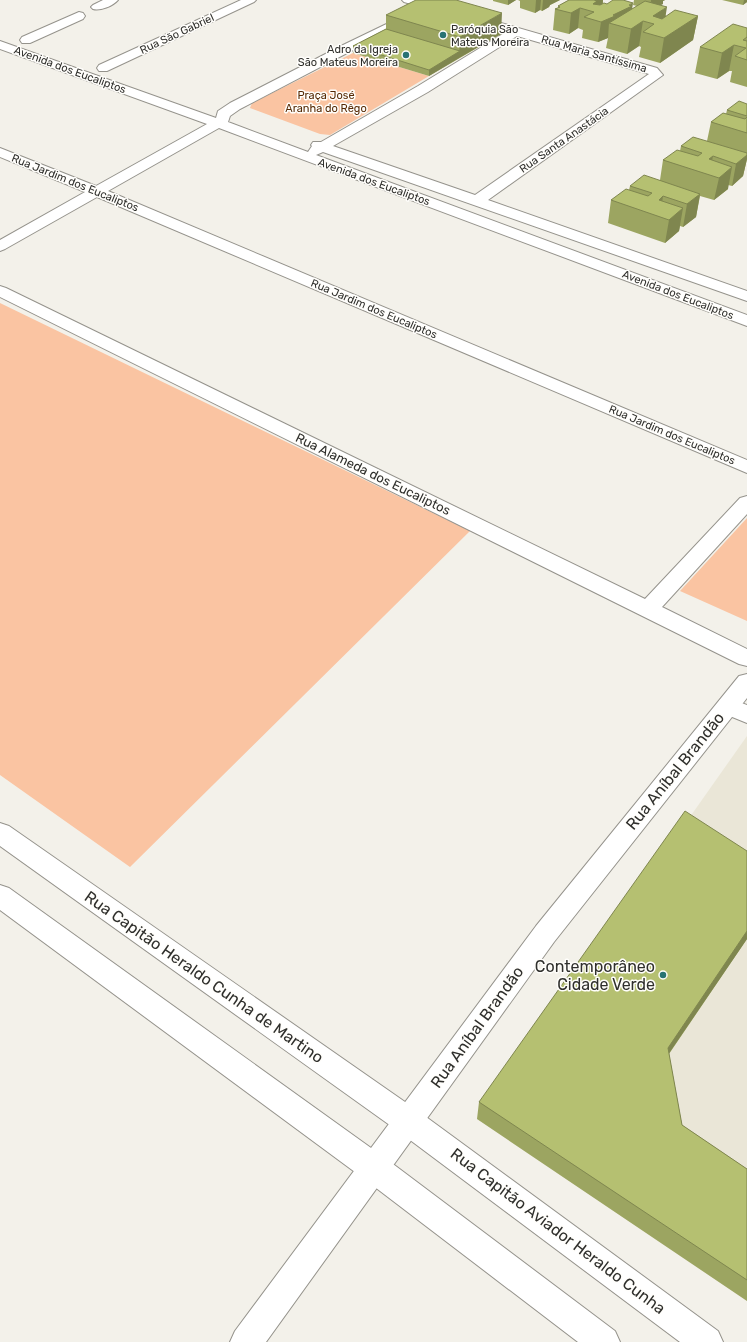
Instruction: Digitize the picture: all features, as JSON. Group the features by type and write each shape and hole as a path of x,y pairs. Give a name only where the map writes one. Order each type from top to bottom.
{"street":[{"path":"97,7 112,0"},
{"name":"Rua São Gabriel","path":"103,68 250,0"},
{"name":"Rua Maria Santíssima","path":"408,0 653,71 657,75 652,79"},
{"path":"0,246 97,192 222,117 345,49 431,6"},
{"path":"12,37 79,16"},
{"path":"305,156 423,89 516,31"},
{"name":"Avenida dos Eucaliptos","path":"12,37 125,75"},
{"name":"Avenida dos Eucaliptos","path":"12,37 222,117 305,156 747,321"},
{"name":"Rua Santa Anastácia","path":"476,201 652,79"},
{"name":"Avenida dos Eucaliptos","path":"212,106 222,117"},
{"name":"Avenida dos Eucaliptos","path":"222,117 240,116"},
{"name":"Avenida dos Eucaliptos","path":"307,141 747,296"},
{"name":"Rua Jardim dos Eucaliptos","path":"0,152 747,467"},
{"path":"477,219 496,208"},
{"name":"Rua Alameda dos Eucaliptos","path":"0,291 747,658"},
{"path":"648,609 747,502"},
{"name":"Rua Aníbal Brandão","path":"246,1342 545,934 738,710 747,682"},
{"name":"Rua Capitão Heraldo Cunha de Martino","path":"0,833 408,1120"},
{"path":"0,896 374,1168 604,1342"},
{"name":"Rua Capitão Aviador Heraldo Cunha","path":"408,1120 707,1342"}],"shaded area":[{"name":"Contemporâneo Cidade Verde","path":"747,736 747,1301 477,1119"}],"green space":[{"name":"Praça José Aranha do Rêgo","path":"353,53 429,76 330,135 320,134 250,108 252,103"},
{"path":"0,303 470,531 130,867 0,775"},
{"path":"747,518 747,621 680,591"}],"building":[{"path":"416,0 456,0 502,13 460,37 386,15"},
{"path":"569,0 594,0 597,1 593,4 600,5 604,3 607,4 613,0 623,0 633,3 629,5 632,6 601,22 584,17 594,12 580,8 571,13 555,9"},
{"path":"645,1 667,7 653,16 662,19 675,10 698,16 664,38 643,32 654,24 643,21 631,29 609,23"},
{"path":"733,24 747,28 747,37 743,40 747,41 747,60 735,56 746,48 734,45 722,53 700,47"},
{"name":"Adro da Igreja São Mateus Moreira","path":"386,29 460,51 429,70 353,46"},
{"path":"739,101 747,104 747,116 727,110"},
{"path":"723,113 745,119 747,117 747,133 711,122"},
{"path":"693,137 747,153 747,155 736,164 713,156 709,159 732,167 719,178 663,160 677,150 698,156 702,153 681,146"},
{"path":"644,175 700,194 687,204 663,196 659,200 683,208 669,220 611,200 626,189 648,196 652,193 630,186"},
{"name":"Contemporâneo Cidade Verde","path":"685,811 747,851 747,931 668,1048 682,1125 747,1169 747,1280 479,1102"}],"place":[{"name":"Paróquia São Mateus Moreira","path":"443,35"},
{"name":"Adro da Igreja São Mateus Moreira","path":"406,55"},
{"name":"Contemporâneo Cidade Verde","path":"663,975"}]}
